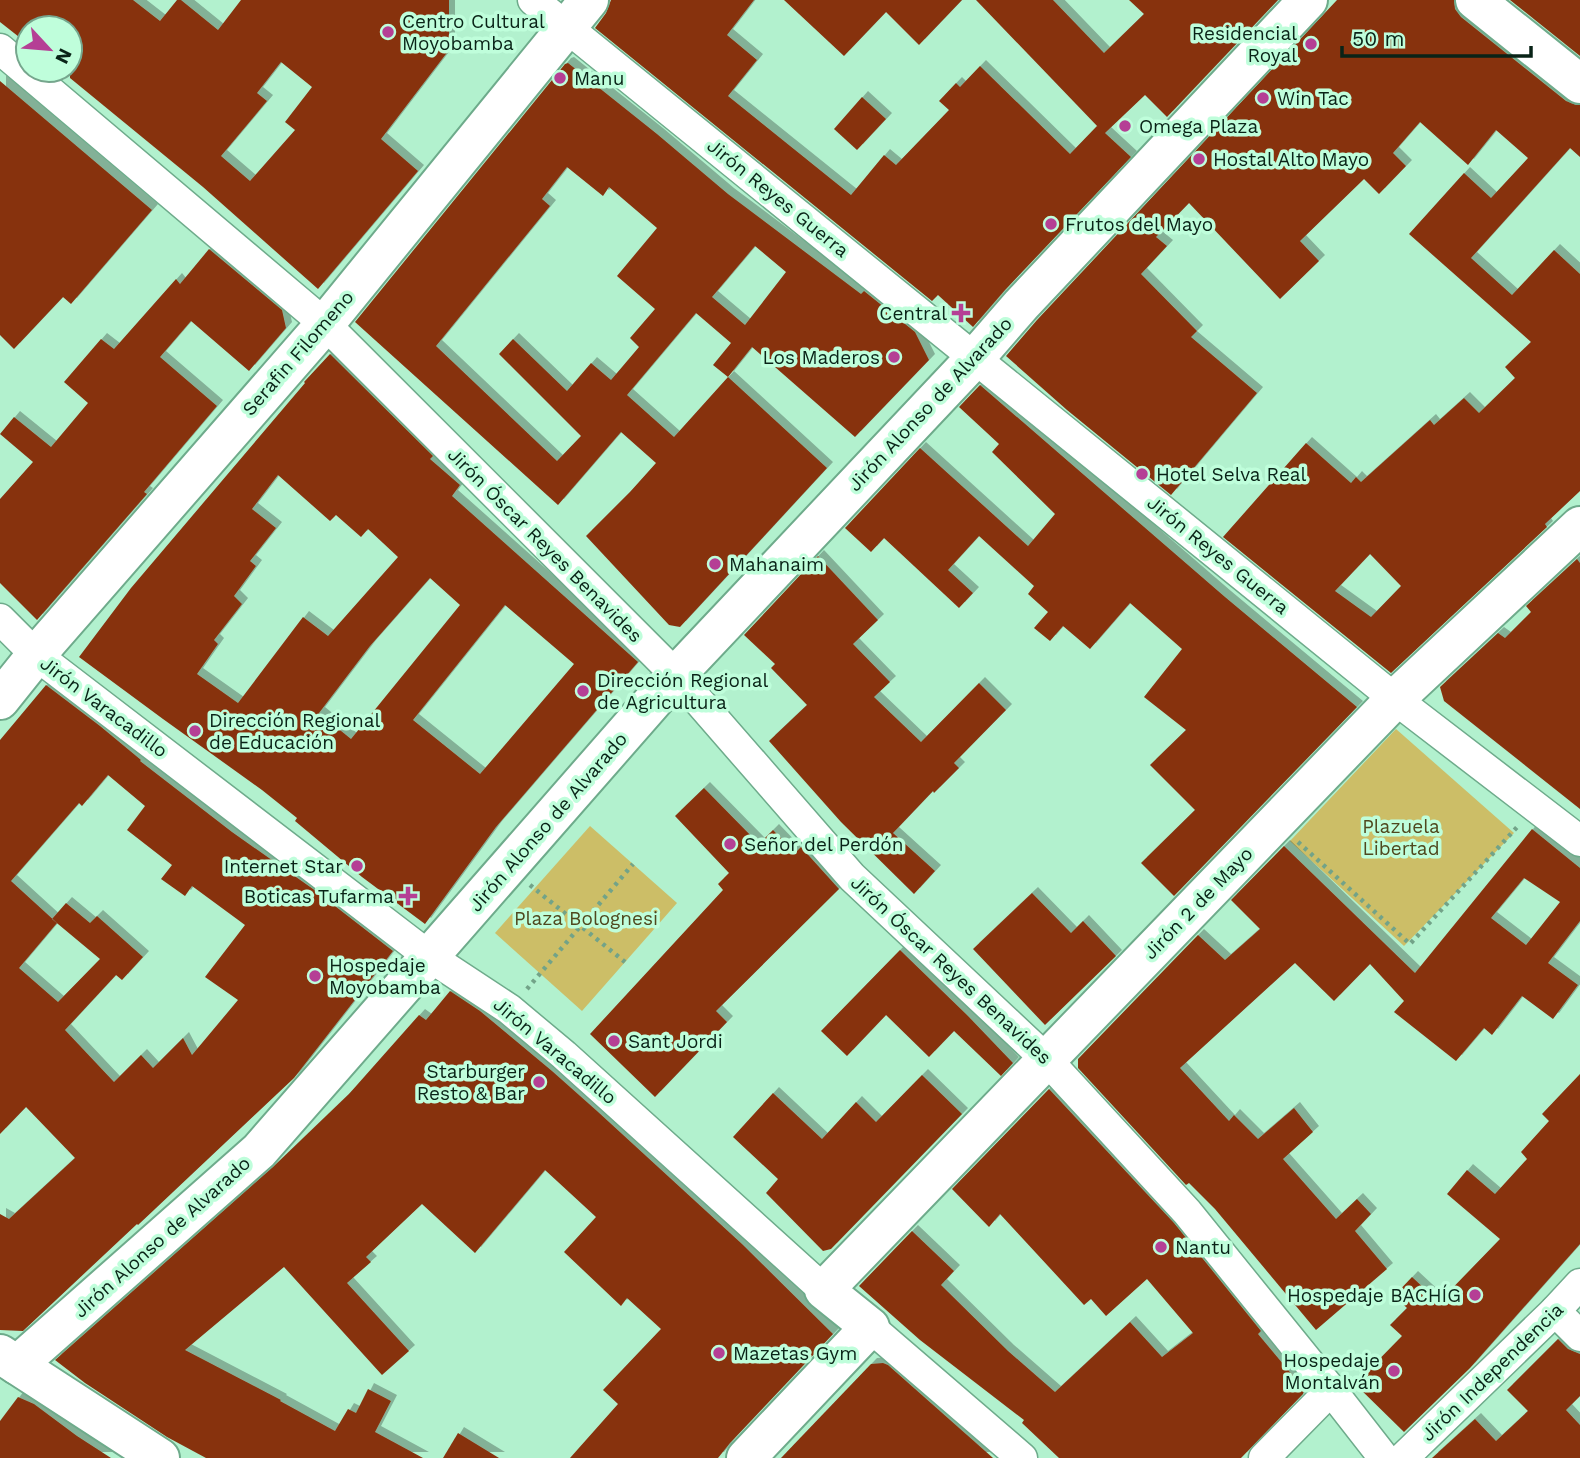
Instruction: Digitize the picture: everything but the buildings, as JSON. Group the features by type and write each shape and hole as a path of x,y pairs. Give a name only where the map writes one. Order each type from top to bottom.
{"main road":[{"name":"Jirón Alonso de Alvarado","path":"6,1367 259,1151 676,676 1308,0"},
{"path":"1475,0 1580,84"},
{"name":"Serafin Filomeno","path":"0,699 325,324 578,14"},
{"name":"Jirón 2 de Mayo","path":"824,1290 1395,699 1580,526"},
{"name":"Jirón Varacadillo","path":"824,1290 870,1327"},
{"path":"746,1458 870,1327"},
{"path":"6,1367 160,1458"}],"street":[{"name":"Jirón Reyes Guerra","path":"533,0 578,14 975,358 1395,699 1580,841"},
{"name":"Jirón Óscar Reyes Benavides","path":"0,49 325,324 676,676 852,877 1047,1060 1187,1212 1384,1458"},
{"name":"Jirón Varacadillo","path":"0,619 36,655 430,957 509,1009 564,1055 824,1290"},
{"name":"Jirón Independencia","path":"1403,1458 1580,1284"},
{"path":"1555,1311 1580,1336"},
{"name":"Jirón Varacadillo","path":"870,1327 1022,1458"},
{"path":"1264,1458 1331,1390"}],"path":[{"path":"1276,823 1410,944 1514,833 1534,805"},
{"path":"509,1009 633,864"},
{"path":"508,866 625,962"}],"green space":[{"name":"Plazuela Libertad","path":"1396,729 1514,833 1404,946 1290,841"},
{"name":"Plaza Bolognesi","path":"590,826 677,903 582,1011 495,933"}],"place":[{"name":"Centro Cultural Moyobamba","path":"388,32"},
{"name":"Residencial Royal","path":"1311,44"},
{"name":"Manu","path":"560,78"},
{"name":"Win Tac","path":"1263,98"},
{"name":"Omega Plaza","path":"1125,126"},
{"name":"Hostal Alto Mayo","path":"1199,159"},
{"name":"Frutos del Mayo","path":"1051,224"},
{"name":"Central","path":"961,313"},
{"name":"Los Maderos","path":"894,357"},
{"name":"Hotel Selva Real","path":"1142,474"},
{"name":"Mahanaim","path":"715,564"},
{"name":"Dirección Regional de Agricultura","path":"583,691"},
{"name":"Dirección Regional de Educación","path":"195,731"},
{"name":"Señor del Perdón","path":"730,844"},
{"name":"Internet Star","path":"357,866"},
{"name":"Boticas Tufarma","path":"408,896"},
{"name":"Hospedaje Moyobamba","path":"315,976"},
{"name":"Sant Jordi","path":"614,1041"},
{"name":"Starburger Resto & Bar","path":"539,1082"},
{"name":"Nantu","path":"1161,1247"},
{"name":"Hospedaje BACHÍG","path":"1475,1295"},
{"name":"Mazetas Gym","path":"719,1353"},
{"name":"Hospedaje Montalván","path":"1394,1371"}]}
